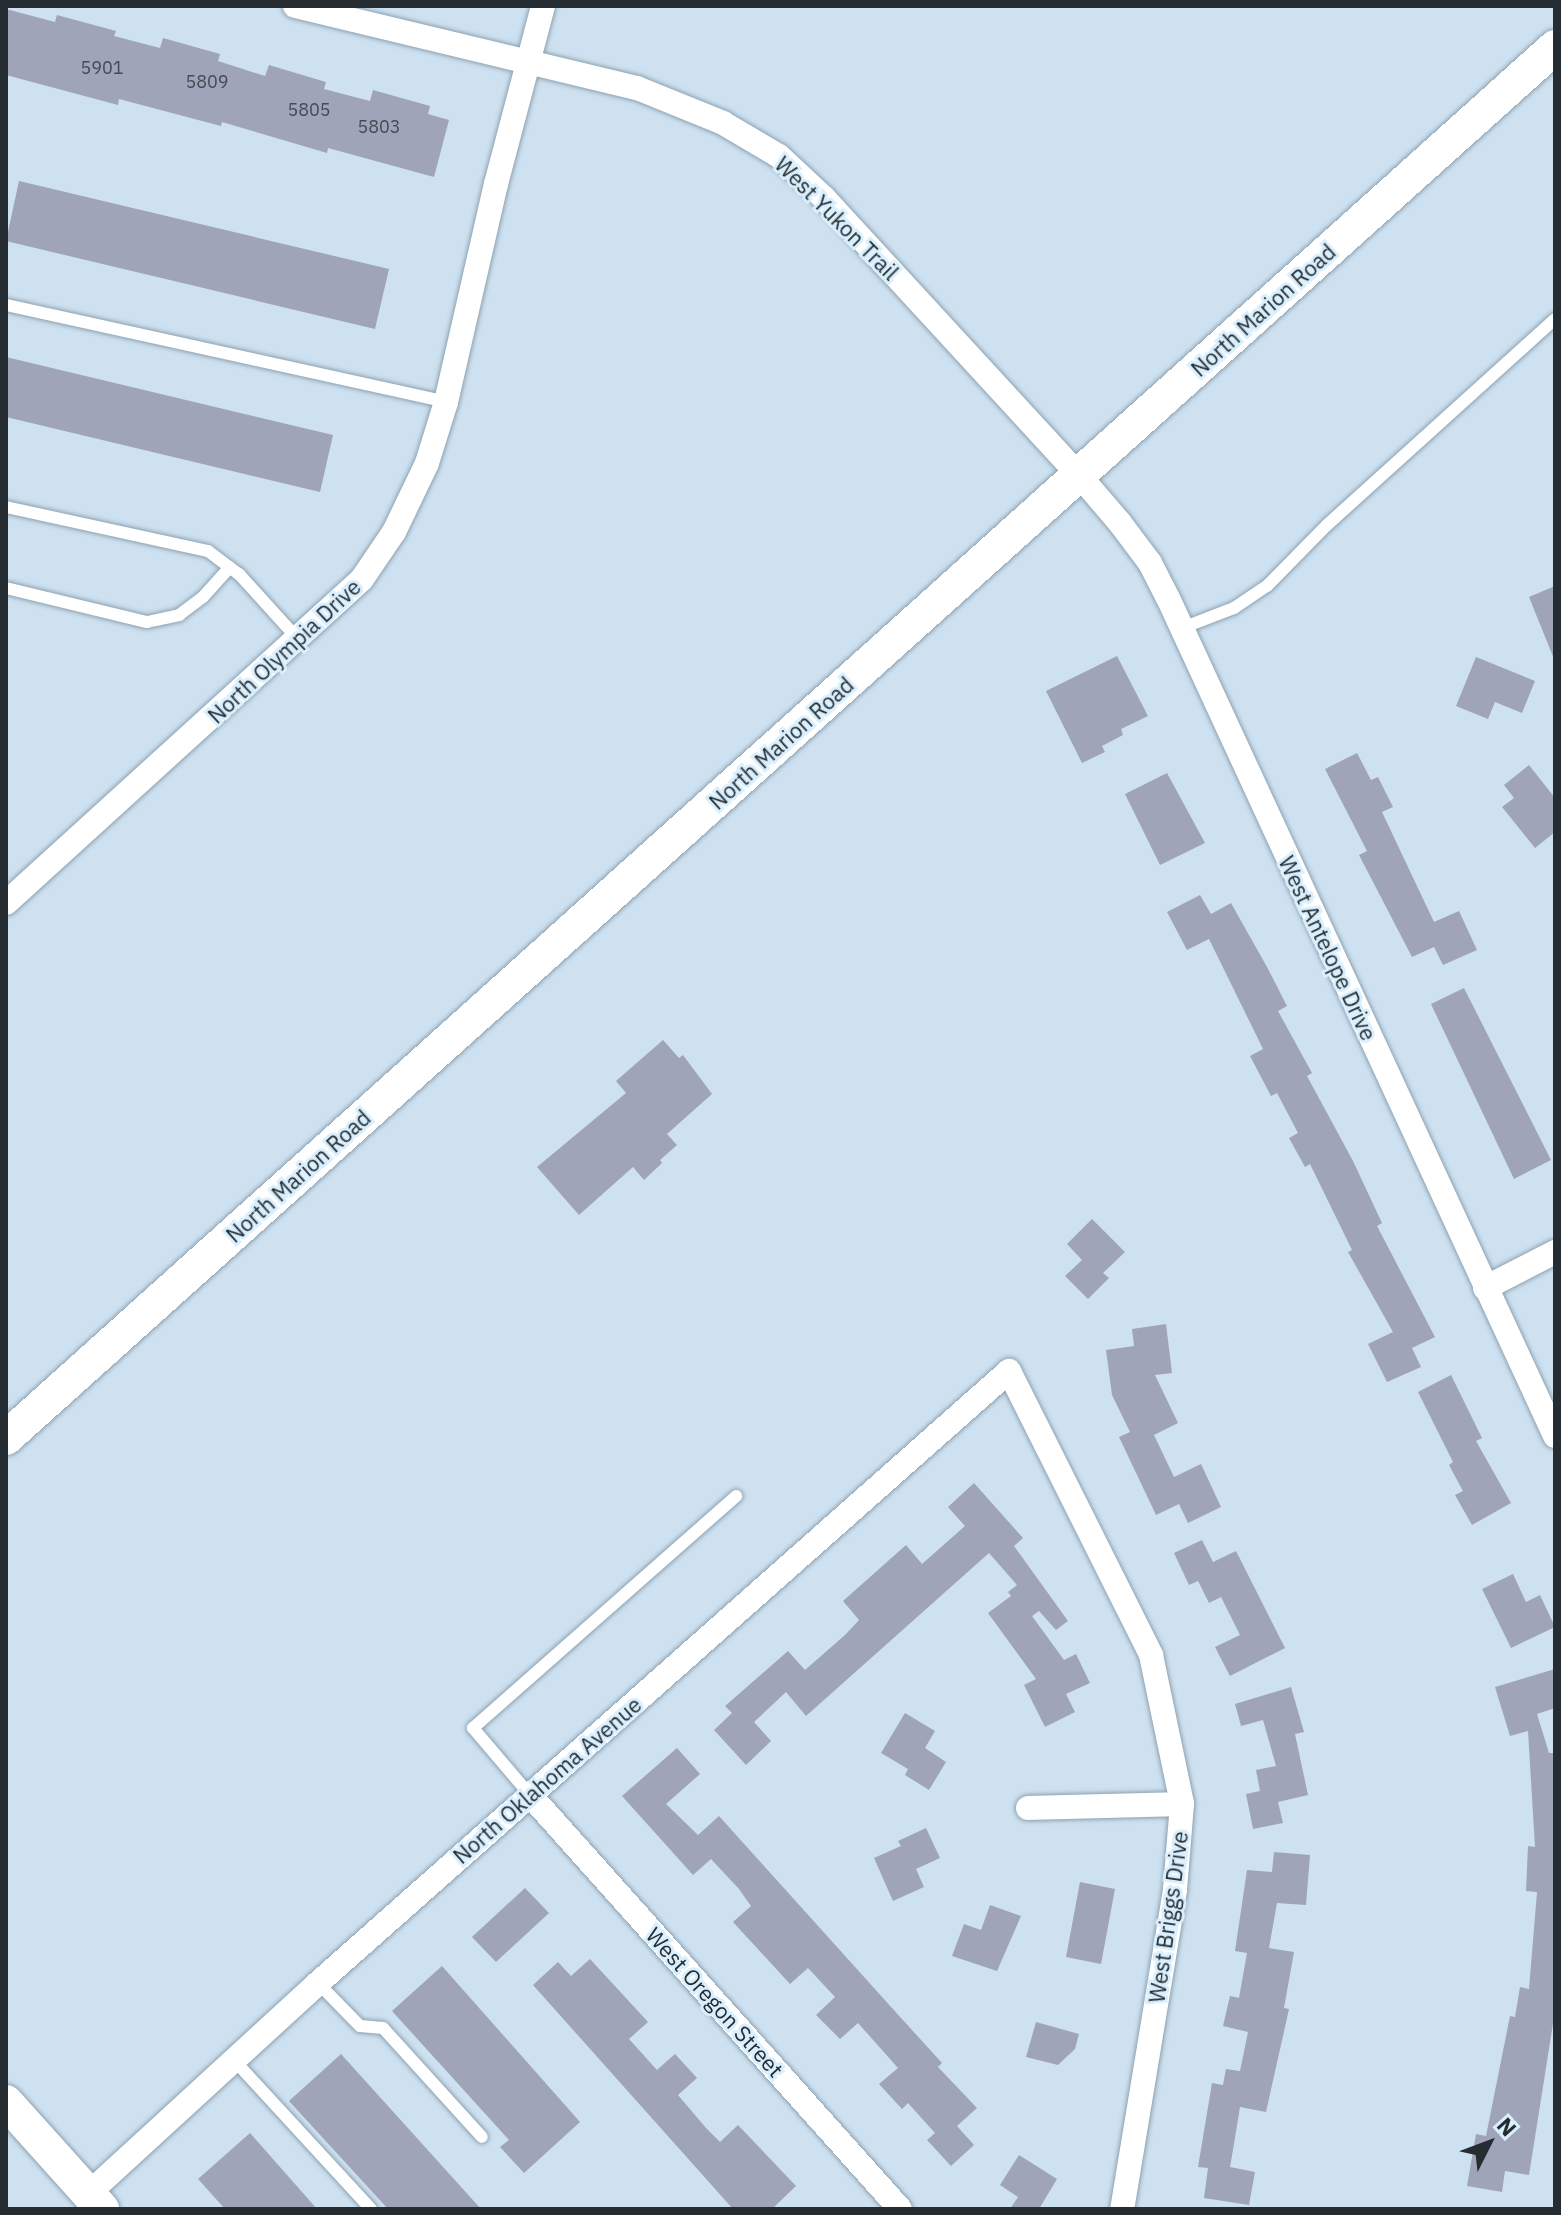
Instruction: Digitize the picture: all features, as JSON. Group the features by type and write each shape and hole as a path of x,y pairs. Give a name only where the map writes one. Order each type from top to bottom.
{"main road":[{"name":"North Marion Road","path":"6,1438 1555,47"},
{"path":"6,2102 95,2201"}],"street":[{"name":"West Yukon Trail","path":"295,6 637,88 723,123 779,156 824,198 1079,475"},
{"name":"North Olympia Drive","path":"6,903 362,579 394,532 427,463 446,402 496,184 531,62 543,6"},
{"name":"West Antelope Drive","path":"1079,475 1150,563 1555,1436"},
{"path":"1485,1288 1555,1252"},
{"name":"North Oklahoma Avenue","path":"95,2201 233,2059 1009,1371"},
{"name":"West Briggs Drive","path":"1009,1371 1151,1655 1182,1804 1175,1890 1122,2209"},
{"name":"West Oregon Street","path":"530,1795 900,2209"},
{"path":"1028,1808 1182,1804"}],"lane":[{"path":"6,305 446,402"},
{"path":"1182,628 1234,608 1267,586 1327,525 1555,319"},
{"path":"6,507 208,551 230,567 298,639"},
{"path":"6,588 147,622 179,615 203,597 230,567"},
{"path":"530,1795 473,1728 736,1496"},
{"path":"318,1983 360,2026 383,2028 482,2137"},
{"path":"233,2059 371,2209"}],"building":[{"path":"6,9 55,22 57,15 116,31 114,36 160,48 163,38 220,54 218,61 265,76 269,65 326,82 324,89 370,101 373,90 430,106 428,114 449,120 434,177 328,148 327,153 222,122 221,126 119,99 118,105 6,75"},
{"path":"19,181 389,269 375,329 6,241"},
{"path":"6,357 333,435 320,492 6,417"},
{"path":"1555,586 1555,659 1554,659 1529,597"},
{"path":"1117,656 1148,716 1121,729 1123,735 1102,746 1105,752 1082,763 1046,691"},
{"path":"1476,657 1535,681 1522,713 1495,702 1488,719 1456,706"},
{"path":"1357,753 1371,780 1378,777 1393,807 1382,812 1434,922 1459,911 1477,950 1443,965 1434,947 1412,957 1359,855 1367,851 1325,769"},
{"path":"1529,765 1555,798 1555,832 1535,848 1502,807 1514,798 1504,785"},
{"path":"1167,773 1205,843 1160,865 1125,794"},
{"path":"1200,895 1211,914 1231,903 1267,967 1287,1006 1278,1011 1312,1073 1307,1076 1353,1161 1382,1223 1377,1226 1435,1337 1412,1348 1421,1367 1387,1382 1368,1344 1393,1332 1348,1252 1352,1250 1310,1164 1305,1167 1289,1138 1298,1133 1277,1093 1271,1096 1250,1056 1263,1049 1209,939 1187,950 1167,912"},
{"path":"1464,988 1551,1160 1514,1179 1431,1004"},
{"path":"663,1040 679,1058 683,1055 712,1094 667,1134 677,1145 644,1180 633,1167 579,1215 537,1167 626,1093 616,1081"},
{"path":"1092,1219 1125,1252 1103,1273 1109,1278 1088,1299 1065,1276 1082,1260 1067,1244"},
{"path":"1166,1324 1172,1373 1155,1375 1178,1423 1154,1435 1174,1477 1201,1464 1221,1507 1188,1523 1179,1504 1156,1515 1119,1437 1130,1432 1112,1395 1106,1350 1134,1346 1132,1329"},
{"path":"1451,1375 1482,1438 1476,1441 1511,1503 1472,1525 1455,1495 1463,1491 1449,1465 1453,1462 1418,1392"},
{"path":"974,1483 1023,1538 1014,1546 1068,1621 1056,1630 1039,1611 1032,1616 1064,1660 1076,1654 1090,1683 1066,1694 1075,1712 1045,1727 1024,1685 1036,1679 988,1613 1011,1596 1008,1592 1017,1585 989,1553 806,1716 786,1692 754,1722 771,1741 746,1765 714,1730 732,1713 725,1706 788,1651 805,1670 845,1635 859,1620 843,1601 906,1545 922,1564 965,1526 948,1507"},
{"path":"1202,1540 1213,1562 1236,1551 1285,1648 1230,1676 1215,1647 1240,1635 1221,1597 1209,1603 1198,1581 1189,1585 1174,1553"},
{"path":"1513,1574 1526,1602 1540,1595 1555,1627 1511,1648 1482,1589"},
{"path":"1555,1669 1555,1708 1537,1714 1549,1753 1555,1753 1555,2011 1529,2175 1505,2171 1502,2192 1467,2186 1476,2134 1486,2136 1510,2016 1515,2017 1520,1987 1529,1989 1537,1892 1526,1891 1528,1846 1535,1847 1528,1731 1510,1736 1495,1687"},
{"path":"1291,1687 1304,1732 1295,1734 1308,1795 1278,1802 1283,1823 1253,1829 1246,1794 1260,1791 1256,1770 1276,1766 1263,1720 1241,1726 1235,1704"},
{"path":"905,1713 935,1731 925,1748 946,1762 929,1790 905,1775 908,1769 881,1753"},
{"path":"677,1748 700,1774 666,1804 698,1835 719,1816 942,2063 938,2067 977,2108 957,2126 974,2145 951,2166 927,2140 935,2133 908,2103 902,2109 879,2084 898,2068 858,2023 840,2039 816,2015 835,1997 808,1968 790,1984 733,1922 751,1906 739,1889 711,1859 693,1875 622,1796"},
{"path":"926,1828 940,1858 916,1869 924,1887 893,1901 874,1858 901,1846 898,1841"},
{"path":"1274,1852 1310,1855 1306,1905 1277,1903 1269,1948 1294,1952 1284,2008 1289,2009 1266,2112 1240,2107 1230,2167 1255,2172 1249,2205 1204,2198 1208,2168 1198,2167 1212,2083 1223,2085 1226,2069 1240,2071 1248,2032 1223,2026 1230,1996 1239,1998 1247,1953 1235,1951 1247,1870 1272,1872"},
{"path":"1080,1882 1115,1889 1101,1964 1066,1957"},
{"path":"525,1888 549,1913 496,1962 472,1937"},
{"path":"990,1905 1021,1916 997,1971 952,1956 964,1924 981,1930"},
{"path":"590,1959 648,2022 629,2039 657,2070 675,2054 697,2078 678,2095 706,2128 720,2142 738,2125 796,2186 772,2209 733,2209 533,1985 558,1962 571,1976"},
{"path":"442,1966 580,2122 524,2173 500,2147 509,2140 392,2011"},
{"path":"1036,2022 1079,2034 1075,2049 1058,2065 1026,2057"},
{"path":"341,2054 481,2209 388,2209 289,2101"},
{"path":"250,2133 317,2209 225,2209 198,2179"},
{"path":"1019,2155 1057,2179 1039,2209 1010,2209 1018,2197 1000,2185"}]}
